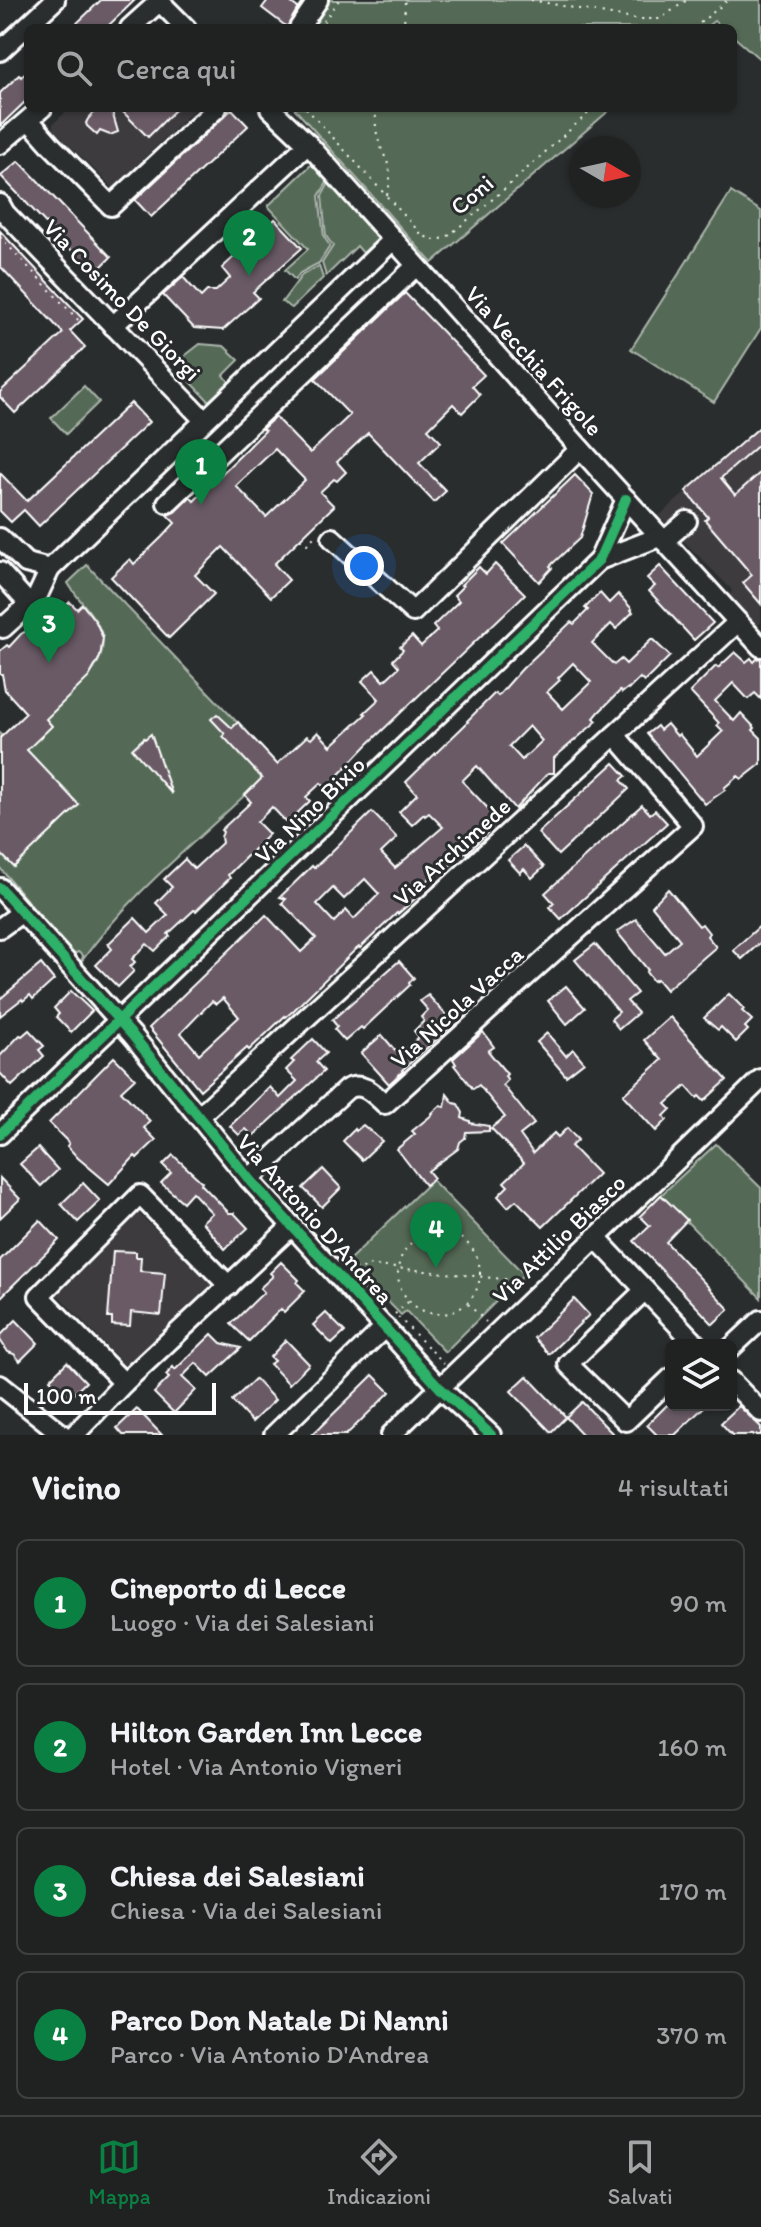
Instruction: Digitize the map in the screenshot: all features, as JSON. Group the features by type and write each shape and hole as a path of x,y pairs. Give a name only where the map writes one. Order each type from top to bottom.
{"street":[{"path":"29,24 55,0"},
{"path":"302,24 318,0"},
{"path":"134,24 159,1 182,24"},
{"path":"0,51 24,29"},
{"path":"2,145 35,114 51,145 111,206 213,112"},
{"name":"Via Vecchia Frigole","path":"274,112 308,144 761,647"},
{"path":"113,326 308,144"},
{"name":"Via Cosimo De Giorgi","path":"2,209 204,420"},
{"path":"0,625 3,628 37,597 50,569 393,240"},
{"path":"167,503 416,266"},
{"path":"332,538 413,612 580,449"},
{"path":"170,453 193,477"},
{"name":"Via Nino Bixio","path":"0,1134 599,560 626,499"},
{"path":"661,539 687,521"},
{"name":"Via Nino Bixio","path":"599,560 661,539"},
{"path":"2,544 26,563 50,569"},
{"path":"0,572 29,604"},
{"name":"Via Archimede","path":"199,1116 738,622"},
{"name":"Via Nicola Vacca","path":"249,1179 347,1089 364,1087 385,1104 693,826 615,735"},
{"name":"Via Antonio D'Andrea","path":"0,888 119,1020 249,1179 440,1388 491,1435"},
{"path":"0,928 21,913"},
{"name":"Via Attilio Biasco","path":"391,1435 761,1079"},
{"path":"124,1383 39,1296 140,1195 229,1286"},
{"path":"74,1435 124,1383 292,1226"},
{"path":"595,1237 691,1339"},
{"path":"645,1290 568,1364 626,1421 665,1384"},
{"path":"737,1342 761,1320"},
{"path":"274,1435 385,1327"},
{"path":"0,1385 63,1435"},
{"path":"737,1387 761,1412"}],"path":[{"path":"322,24 339,0"},
{"path":"404,24 405,0"},
{"path":"531,0 633,19 660,19 687,0"},
{"path":"699,24 728,0"},
{"path":"376,112 376,133 390,167 387,196"},
{"path":"0,237 80,322"},
{"path":"437,1231 460,1237 469,1244 480,1265 480,1277 477,1290 468,1303 448,1314 435,1315 409,1302 398,1282 397,1268 406,1247 415,1239 437,1231"},
{"path":"356,1275 367,1265 523,1281 528,1286"},
{"path":"409,1302 395,1314 446,1365"},
{"path":"468,1303 488,1324"}],"shaded area":[{"path":"66,112 192,112 113,188 53,129 53,124"},
{"path":"761,426 761,622 757,626 730,595 732,590 659,516"},
{"path":"138,1213 212,1283 127,1368 58,1295"}],"green space":[{"path":"324,0 761,0 761,60 737,39 737,24 718,24 714,21 710,24 307,24"},
{"path":"298,112 607,112 579,136 569,136 569,145 432,263"},
{"path":"312,164 328,181 319,196 324,237 330,246 319,263 300,273 295,280 285,270 308,249 268,206"},
{"path":"329,183 378,239 363,253 357,246 326,276 322,263 333,246 326,236 322,196"},
{"path":"731,192 761,211 761,328 714,402 631,349"},
{"path":"319,266 323,278 292,308 282,302 302,275"},
{"path":"200,344 224,346 239,360 224,375 229,382 209,401 188,379 195,371 182,358"},
{"path":"84,386 99,402 66,434 51,418"},
{"path":"87,565 277,764 125,908 81,962 83,956 78,952 72,955 0,868 0,734 2,736 50,715 98,663 103,646 100,629 68,583"},
{"path":"716,1144 761,1188 761,1298 661,1195"},
{"path":"432,1180 524,1274 445,1352 406,1311 401,1315 348,1261"}],"building":[{"path":"101,0 135,0 110,24 76,24"},
{"path":"268,0 287,0 298,8 289,24 283,24 262,8"},
{"path":"24,74 24,103 0,126 0,93 19,75"},
{"path":"94,112 112,112 118,132 110,135 100,131 97,135 87,126"},
{"path":"123,112 173,112 148,137"},
{"path":"229,112 235,112 248,126 151,217 135,200"},
{"path":"19,161 111,257 94,274 1,176"},
{"path":"275,219 302,248 253,292 259,298 223,330 194,328 163,295 183,277 201,297 207,291 216,291 230,278 222,268"},
{"path":"0,231 83,319 70,331 85,347 15,413 0,397 0,392 63,333 0,266"},
{"path":"405,293 484,375 472,386 480,395 462,413 453,404 428,429 441,442 419,463 446,491 434,502 368,433 337,462 346,472 320,492 334,506 274,564 289,580 271,597 223,547 195,575 214,594 169,638 111,577 130,559 134,564 162,537 175,523 167,515 175,512 190,497 194,501 265,431 262,429 275,417 310,453 350,415 315,379","holes":["275,449 305,480 266,517 236,486"]},
{"path":"131,403 149,422 39,526 24,510 11,522 0,511 0,473 27,501"},
{"path":"761,426 761,443 721,478 735,495 761,472 761,604 743,583 752,575 705,520 708,517 686,491"},
{"path":"575,475 593,494 580,538 550,566 552,568 539,582 503,544"},
{"path":"495,564 525,594 326,788 321,783 306,797 310,801 287,823 272,807 257,822 269,834 228,875 230,878 168,934 170,936 155,951 147,944 132,959 135,962 130,967 134,971 118,987 96,965 112,949 108,944 135,918 149,933 168,915 156,903 172,887 164,879 185,859 194,869 222,843 221,830 251,802 245,795 262,778 211,719 217,714 232,728 238,722 277,764 307,736 311,739 318,732 331,746 379,699 362,681 374,670 384,681 399,667 393,660 403,650 400,647 412,636 421,646 437,631 433,626 459,601 454,595 461,585 479,567 486,574"},
{"path":"660,566 713,623 694,640 649,591 655,586 647,578"},
{"path":"600,593 609,603 618,594 632,609 633,612 616,629 611,624 592,643 614,665 621,659 626,664 652,639 670,656 644,682 640,678 629,689 620,691 594,718 597,721 554,758 554,773 548,773 515,809 477,766 462,781 496,817 488,824 492,828 467,853 440,874 437,871 413,895 416,898 354,951 293,1011 200,1090 149,1028 266,915 301,952 316,938 282,903 286,899 280,897 372,812 397,838 381,853 395,868 443,827 429,813 412,825 399,812 417,794 406,782 495,693 498,696 571,622 574,624 588,610 585,608","holes":["573,663 591,682 563,709 547,692 560,680 558,678","529,726 542,741 522,760 509,746","365,879 379,894 354,919 346,910 334,922 317,904 333,888 344,899","223,998 239,1017 199,1054 181,1033 212,1001 216,1004"]},
{"path":"70,602 77,609 82,604 96,622 103,638 100,657 89,677 46,719 52,726 27,750 79,805 14,867 0,853 0,738 26,713 5,690 0,674 0,651 37,625 67,620 59,612"},
{"path":"735,652 746,662 751,658 754,662 761,659 761,699 755,693 748,699 733,683 715,701 734,721 741,713 755,728 753,730 761,738 761,764 742,779 738,776 705,804 647,734 657,726 660,730 667,724 697,756 723,731 690,692"},
{"path":"151,734 172,794 132,749"},
{"path":"614,763 626,776 621,780 629,789 558,855 538,833"},
{"path":"642,805 650,814 655,810 667,823 561,919 550,907 554,903 545,893"},
{"path":"524,846 544,867 532,878 524,869 520,873 508,860"},
{"path":"668,889 699,926 702,924 716,947 666,990 657,979 653,981 646,972 648,970 617,932 636,919 665,953 680,940 652,906"},
{"path":"761,925 761,942 742,959 733,950"},
{"path":"595,944 637,993 627,1001 638,1013 619,1029 611,1019 619,1012 575,960"},
{"path":"399,961 414,978 410,985 363,1029 361,1027 345,1041 334,1029 337,1026 332,1020"},
{"path":"41,964 54,980 33,999 30,995 22,999 0,1016 0,999"},
{"path":"566,986 585,1008 567,1024 548,1001"},
{"path":"71,991 92,1011 71,1032 56,1017 59,1014 54,1008"},
{"path":"729,994 752,1020 745,1027 748,1030 736,1042 721,1027 718,1030 704,1018"},
{"path":"428,995 454,1024 389,1084 361,1053 382,1035 399,1055 419,1037 414,1031 424,1021 421,1017 428,1010 420,1001"},
{"path":"670,1017 727,1080 704,1101 686,1086 666,1104 671,1109 664,1116 667,1120 656,1131 623,1095 662,1060 644,1040"},
{"path":"29,1030 44,1046 39,1050 44,1056 12,1086 0,1073 0,1056"},
{"path":"483,1032 494,1047 488,1051 507,1074 508,1080 503,1085 534,1124 520,1135 533,1153 554,1133 558,1137 567,1128 578,1140 571,1146 598,1174 543,1227 516,1200 508,1207 498,1196 508,1186 504,1182 524,1163 491,1128 505,1117 479,1085 473,1089 454,1065 453,1059"},
{"path":"547,1033 566,1056 573,1049 584,1062 566,1076 537,1042"},
{"path":"313,1039 326,1053 316,1062 324,1071 253,1136 246,1129 239,1135 230,1126 270,1087 280,1098 297,1081 286,1070 294,1062 291,1060"},
{"path":"114,1057 135,1078 121,1091 150,1121 144,1128 156,1140 137,1158 135,1156 109,1184 78,1158 67,1146 69,1143 49,1123"},
{"path":"447,1094 458,1104 462,1118 470,1123 489,1126 489,1131 466,1132 458,1149 428,1171 434,1178 425,1185 397,1149 440,1106 445,1107"},
{"path":"363,1125 382,1141 362,1160 343,1141"},
{"path":"38,1148 58,1170 41,1186 20,1164"},
{"path":"173,1155 229,1213 234,1213 248,1228 225,1249 202,1222 212,1213 192,1192 183,1202 161,1183 171,1173 163,1165"},
{"path":"323,1169 341,1188 322,1207 303,1188"},
{"path":"0,1178 20,1199 0,1218"},
{"path":"83,1183 100,1201 78,1222 61,1204"},
{"path":"661,1195 687,1220 666,1242 729,1309 713,1324 634,1241 650,1226 640,1216"},
{"path":"40,1220 59,1240 0,1298 0,1260"},
{"path":"113,1251 136,1252 136,1257 141,1257 140,1271 165,1273 161,1315 131,1312 130,1326 112,1325 112,1318 108,1318"},
{"path":"281,1262 305,1291 284,1312 281,1309 249,1341 231,1324 264,1292 260,1288 273,1276 270,1273"},
{"path":"574,1299 589,1315 549,1354 534,1338"},
{"path":"326,1313 345,1332 332,1344 313,1325"},
{"path":"16,1320 38,1343 20,1361 8,1352 0,1340 0,1336"},
{"path":"212,1334 221,1343 241,1348 210,1377 196,1363 182,1377 196,1390 174,1413 154,1393 169,1378 166,1375 173,1367 175,1370"},
{"path":"286,1340 309,1364 289,1384 270,1364 274,1361 270,1357"},
{"path":"67,1362 86,1382 69,1398 50,1379"},
{"path":"373,1375 390,1392 346,1435 312,1435"},
{"path":"527,1376 566,1417 551,1432 511,1391"},
{"path":"255,1379 275,1400 252,1422 232,1401"},
{"path":"582,1402 614,1435 583,1435 566,1417"},
{"path":"739,1406 761,1427 761,1435 732,1435 721,1423"},
{"path":"665,1407 665,1411 700,1411 675,1435 657,1435 647,1425"},
{"path":"137,1409 162,1435 123,1435 117,1428"}],"cycle path":[{"path":"0,1134 599,560 626,499"},
{"path":"0,888 133,1036 249,1179 440,1388 491,1435"}],"place":[{"name":"Hilton Garden Inn Lecce","path":"249,276"},
{"name":"Cineporto di Lecce","path":"201,505"},
{"name":"Chiesa dei Salesiani","path":"49,663"},
{"name":"Parco Don Natale Di Nanni","path":"436,1268"}]}
